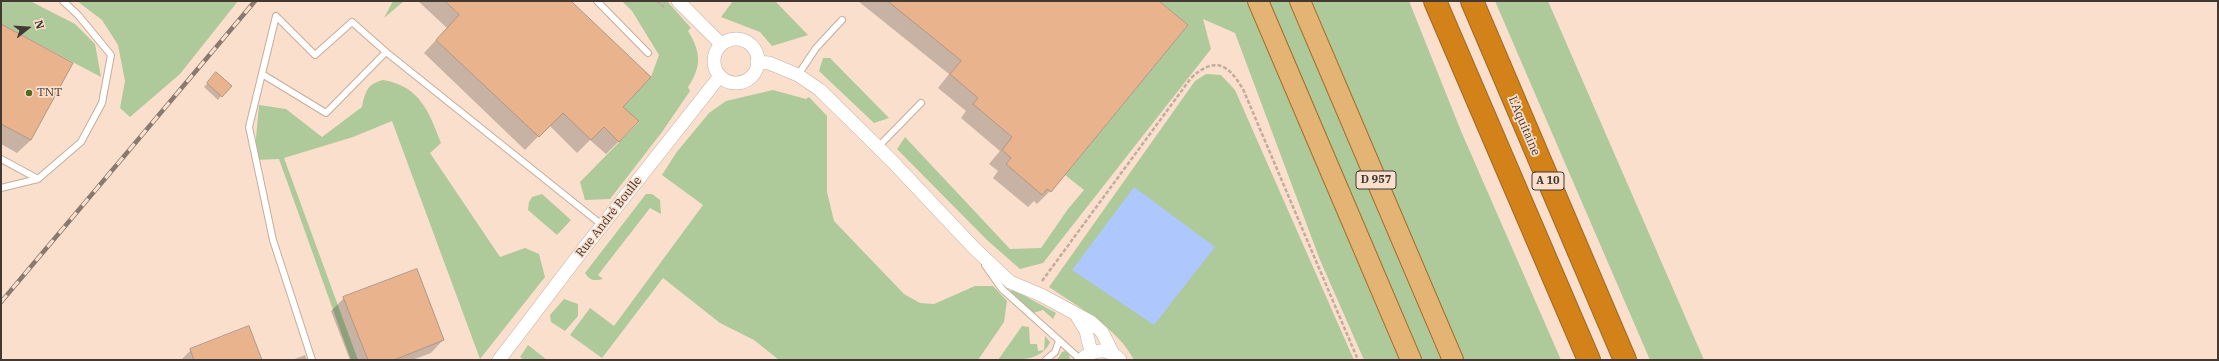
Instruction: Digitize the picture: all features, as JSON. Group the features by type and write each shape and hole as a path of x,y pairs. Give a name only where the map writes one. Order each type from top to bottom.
{"highway":[{"name":"A 10","path":"1435,1 1589,360"},
{"name":"L'Aquitaine","path":"1472,1 1626,360"}],"main road":[{"name":"D 957","path":"1258,1 1411,360"},
{"name":"D 957","path":"1300,1 1453,360"}],"street":[{"path":"678,1 721,44"},
{"path":"732,39 745,41 755,50 758,62 752,75 747,80 733,82 720,76 714,64 714,57 721,44 732,39"},
{"path":"758,62 769,63 798,75 820,90 974,248 1010,282 1034,292 1077,316 1091,322 1102,332 1117,357"},
{"name":"Rue André Boulle","path":"499,360 602,225 720,76"},
{"path":"1077,316 1086,331 1084,357 1106,351 1117,357"}],"lane":[{"path":"1,188 38,179 81,142 102,103 110,55 78,15 63,1"},
{"path":"597,1 648,53"},
{"path":"312,360 273,240 249,127 276,16 316,55 352,22 386,52 602,225"},
{"path":"798,75 816,48 842,20"},
{"path":"262,74 326,113 386,52"},
{"path":"878,148 921,103"},
{"path":"1,159 38,179"},
{"path":"974,248 1002,289 1059,341 1084,357"},
{"path":"1046,360 1055,352 1059,341"}],"path":[{"path":"1034,292 1191,78 1199,71 1217,64 1224,66 1236,77 1243,90 1358,360"}],"green space":[{"path":"1,1 30,1 75,24 95,44 101,77 1,24"},
{"path":"77,1 238,1 180,74 130,117 120,108 125,81 118,45 102,20"},
{"path":"393,1 404,1 384,18"},
{"path":"622,1 667,1 691,28 688,31 697,52 698,66 688,87 690,91 662,132 610,199 585,200 580,182 639,122 623,107 651,77 659,55 632,11"},
{"path":"733,1 775,1 808,35 772,46 760,32 721,17"},
{"path":"1159,1 1247,1 1399,360 1364,360 1320,260 1235,33 1203,19 1211,49 1043,263 1020,269 987,240 897,149 905,137 1010,249 1041,248 1068,209 1084,190 1065,175 1188,25"},
{"path":"1268,1 1289,1 1441,360 1422,360"},
{"path":"1312,1 1409,1 1461,131 1561,360 1463,360"},
{"path":"1495,1 1548,1 1704,360 1650,360"},
{"path":"823,58 830,58 889,118 874,123 819,71"},
{"path":"1206,74 1221,75 1235,90 1354,360 1134,360 1127,348 1108,328 1049,287 1195,81"},
{"path":"383,80 396,83 406,88 414,94 427,111 441,143 430,153 500,257 525,248 539,254 545,277 480,359 392,121 353,137 284,158 358,360 351,360 279,159 254,160 259,105 286,109 322,137 362,107 364,97 370,86"},
{"path":"773,90 806,99 809,97 827,116 827,192 834,221 904,294 920,303 934,304 975,286 993,286 1007,301 1004,322 978,360 779,360 754,340 720,323 663,278 602,358 570,335 590,308 614,326 703,205 662,175 676,153 709,113 726,101"},
{"path":"542,194 571,220 557,235 528,210 529,202 532,197"},
{"path":"646,194 652,194 660,200 661,214 650,208 598,275 603,279 595,280 589,278 585,273"},
{"path":"1012,289 1056,313 1053,319 1043,310 1033,313 1010,292"},
{"path":"564,299 578,304 578,316 565,331 551,322 550,315"},
{"path":"1022,326 1029,327 1030,344 1037,344 1038,351 1044,350 1036,356 1014,360 998,360"},
{"path":"1045,336 1050,342 1046,348 1044,350"},
{"path":"528,345 547,360 524,360 520,357"},
{"path":"1065,351 1069,353 1070,360 1057,360 1062,352"}],"water":[{"path":"1134,187 1215,247 1154,325 1072,270"}],"building":[{"path":"445,1 571,1 651,77 623,107 639,121 619,142 604,127 591,140 563,113 539,137 436,40 459,15"},
{"path":"888,1 1159,1 1188,25 1051,192 1047,189 1042,195 1006,164 1011,158 1002,150 1012,137 973,104 978,98 950,74 961,61"},
{"name":"TNT","path":"1,24 73,63 31,140 1,124"},
{"path":"216,72 232,86 222,97 207,83"},
{"path":"417,269 444,340 394,360 368,360 343,297"},
{"path":"249,326 262,360 194,360 190,349"}],"railway":[{"path":"1,302 255,1"}],"place":[{"name":"TNT","path":"29,93"}]}
